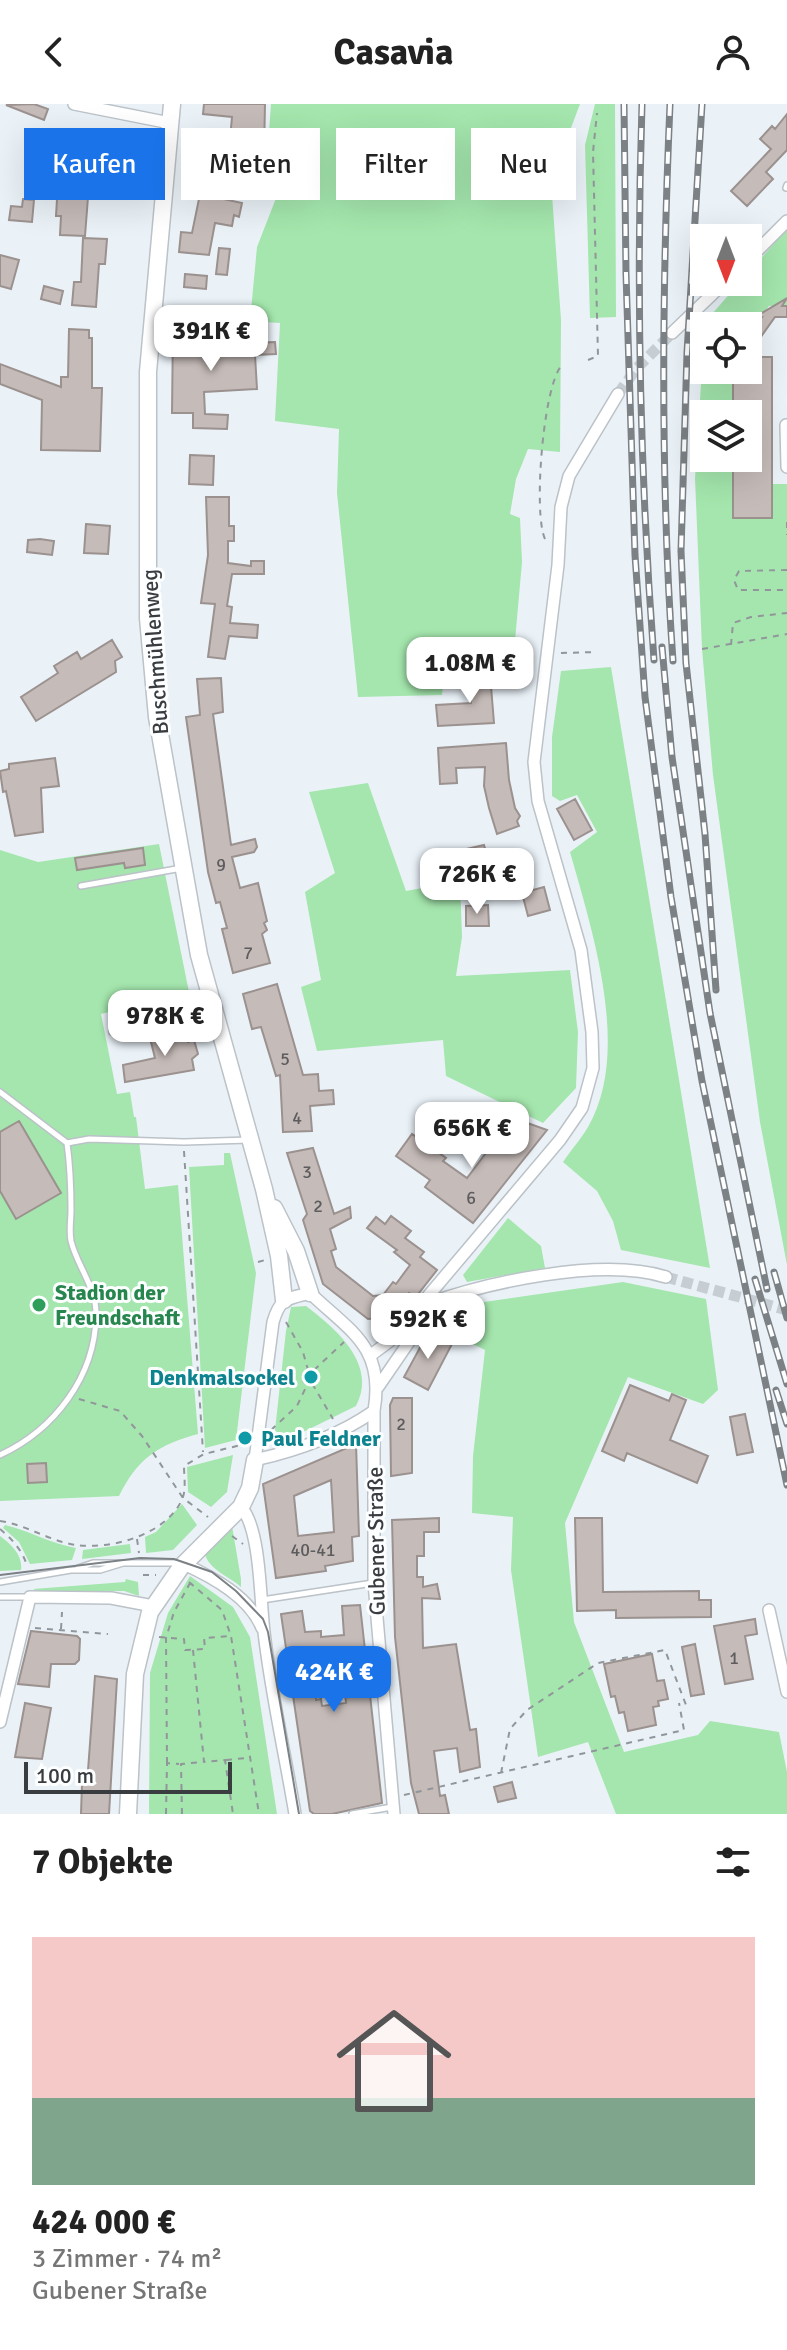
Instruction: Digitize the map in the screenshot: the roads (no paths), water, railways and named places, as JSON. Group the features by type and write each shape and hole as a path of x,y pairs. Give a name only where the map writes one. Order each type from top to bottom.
{"street":[{"path":"74,104 170,123"},
{"name":"Buschmühlenweg","path":"172,104 148,372 148,618 157,717 182,868 212,1008 264,1189 279,1256 281,1304"},
{"path":"762,246 787,221"},
{"path":"672,333 710,296"},
{"path":"371,1355 391,1340 560,1140 582,1108 593,1068 592,1032 581,950 538,801 534,762 558,565 561,507 569,476 618,394"},
{"path":"786,425 787,467"},
{"name":"Buschmühlenweg","path":"264,1189 296,1251 310,1293"},
{"path":"420,1306 455,1294 558,1274 616,1268 647,1271 666,1277"},
{"path":"378,1387 424,1320 482,1288"},
{"path":"128,1814 135,1674 142,1636 153,1606 179,1570 241,1507 250,1488 273,1322 281,1304 310,1293 354,1333 371,1355 378,1387"},
{"name":"Gubener Straße","path":"378,1387 374,1411 374,1583 393,1806"},
{"path":"255,1460 340,1431 374,1411"},
{"path":"241,1507 249,1518 264,1633"},
{"path":"179,1570 215,1579 240,1599 261,1622 295,1814"},
{"path":"0,1722 30,1597 111,1598 153,1606"},
{"path":"769,1610 787,1692"}],"lane":[{"path":"81,886 182,868"},
{"path":"112,1032 212,1008"},
{"path":"0,1092 67,1143 71,1170 71,1241 89,1280 96,1315 88,1363 70,1397 44,1427 0,1455"},
{"path":"67,1143 89,1139 184,1142 250,1140"},
{"path":"0,1582 71,1570 100,1570 123,1563 169,1561 179,1570"},
{"path":"262,1600 374,1583"},
{"path":"0,1597 30,1597"},
{"path":"352,1814 393,1806"}],"tunnel":[{"path":"618,394 636,369 672,333"},
{"path":"666,1277 787,1310"}],"tram line":[{"path":"0,1575 140,1558 174,1559 212,1572 236,1591 263,1619 268,1632 299,1814"}],"railway":[{"path":"624,104 635,555 645,697 671,897 702,1081 787,1485"},
{"path":"642,104 640,382 654,660"},
{"path":"670,104 664,383 666,523 673,661"},
{"path":"702,104 687,353 681,551 686,663 705,834 716,990"},
{"path":"662,647 672,757 710,1013 767,1289"},
{"path":"774,1272 787,1318"},
{"path":"755,1279 787,1384"},
{"path":"776,1390 787,1424"}],"place":[{"name":"Stadion der Freundschaft","path":"39,1305"},
{"name":"Denkmalsockel","path":"311,1377"},
{"name":"Paul Feldner","path":"245,1438"}]}
